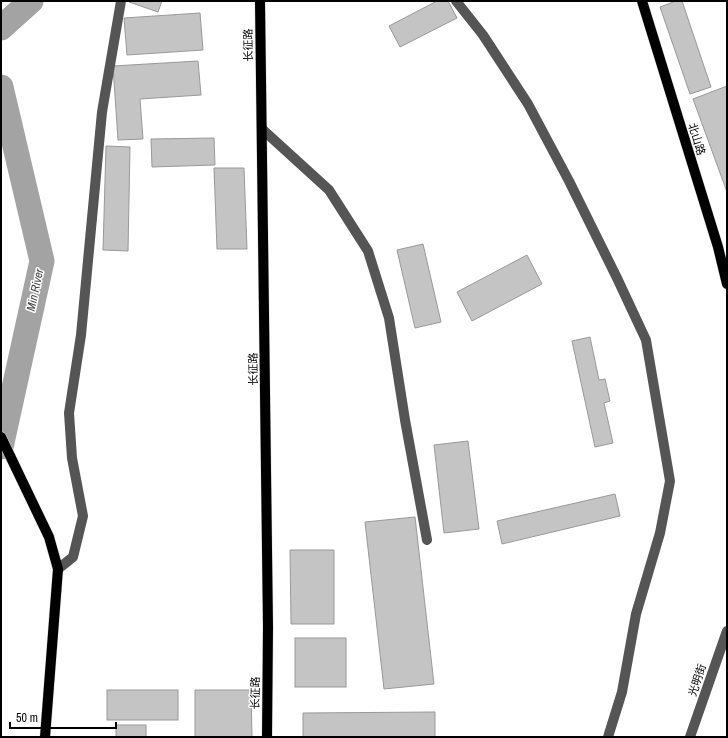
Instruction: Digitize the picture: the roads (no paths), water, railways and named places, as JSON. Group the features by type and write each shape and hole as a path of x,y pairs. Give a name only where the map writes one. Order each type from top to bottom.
{"main road":[{"name":"长征路","path":"260,1 268,627 267,737"},
{"name":"北山路","path":"642,1 718,247 727,284"},
{"path":"1,437 49,537 58,569 45,737"}],"street":[{"path":"58,569 73,557 83,516 72,458 69,413 81,335 102,112 121,1"},
{"path":"456,1 483,35 528,104 569,181 646,340 670,481 660,533 636,614 622,692 608,737"},
{"path":"262,130 329,190 368,251 390,318 405,420 427,540"},
{"name":"光明街","path":"690,737 727,631"}],"waterway":[{"path":"1,28 31,1"},
{"name":"Min River","path":"1,87 42,261 1,447"}]}
